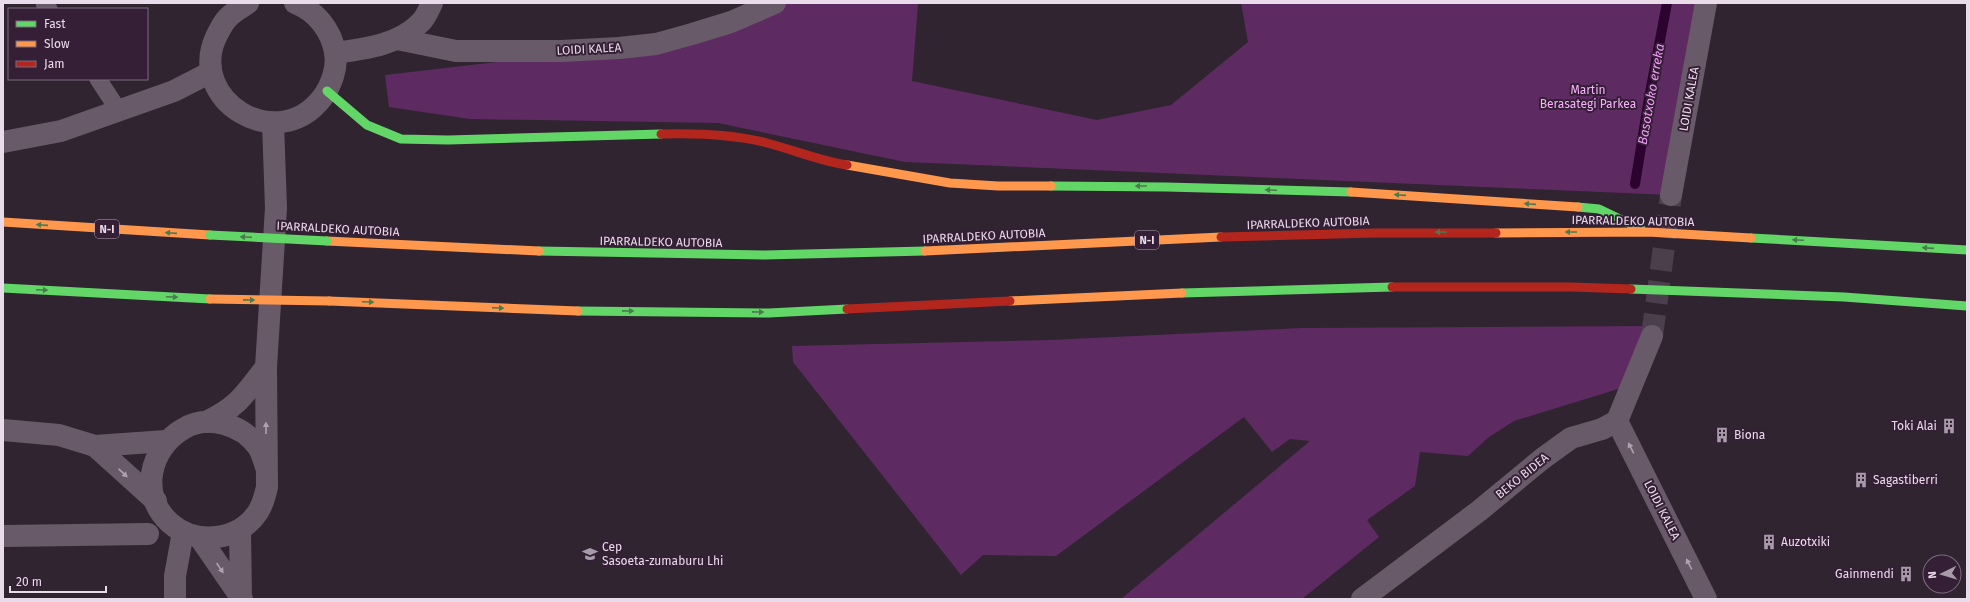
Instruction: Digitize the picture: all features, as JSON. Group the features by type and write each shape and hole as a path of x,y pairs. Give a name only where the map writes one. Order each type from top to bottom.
{"highway":[{"path":"327,91 367,125 401,139 448,140 674,134 720,135 766,144 833,163 950,183 998,186 1166,186 1373,193 1599,209 1648,232"},
{"name":"IPARRALDEKO AUTOBIA","path":"3,222 210,235 571,252 765,255 954,250 1168,239 1374,233 1648,232 1967,250"},
{"path":"3,288 210,299 329,301 572,311 768,313 1169,293 1372,288 1571,287 1844,297 1967,306"}],"street":[{"path":"248,3 230,15 221,26 213,44 211,72 216,84 227,102 242,114 260,121 273,123 300,117 316,105 327,91 334,74 335,53 329,32 318,17 306,7 295,3"},
{"path":"335,53 368,49 398,39 421,22 432,3"},
{"name":"LOIDI KALEA","path":"398,39 456,51 561,51 619,48 656,44 692,34 731,22 775,3"},
{"name":"LOIDI KALEA","path":"1671,195 1706,3"},
{"path":"3,142 61,131 174,91 211,72"},
{"path":"191,535 214,538 227,536 240,530 258,512 264,501 267,487 266,367 276,208 273,123"},
{"path":"1617,421 1652,336"},
{"path":"206,422 223,414 241,400 266,367"},
{"name":"LOIDI KALEA","path":"1617,421 1706,599"},
{"name":"BEKO BIDEA","path":"1362,599 1480,511 1542,459 1571,438 1602,429 1617,421"},
{"path":"241,598 191,535 170,523 160,511 153,492 152,470 159,450 171,436 190,424 206,422 229,425 245,434 258,448 266,467"},
{"path":"3,430 59,435 95,446 166,441"},
{"path":"95,446 156,501"},
{"path":"240,530 241,598"},
{"path":"3,536 148,534"},
{"path":"175,599 175,576 191,535"}],"lane":[{"path":"99,80 119,111"}],"green space":[{"name":"Martin Berasategi Parkea","path":"773,3 918,3 912,81 1097,120 1171,105 1248,42 1241,3 1698,3 1671,195 905,162 718,123 470,119 389,107 385,75 635,46"},
{"path":"1653,326 1631,385 1514,421 1489,437 1468,456 1420,452 1415,486 1367,520 1379,537 1302,599 1121,599 1310,441 1290,439 1272,452 1244,417 1056,556 983,555 961,575 793,362 792,346 1050,340 1302,328"}],"waterway":[{"name":"Basotxoko erreka","path":"1635,184 1667,3"}],"tunnel":[{"path":"1652,336 1671,195"}],"traffic: fast":[{"path":"327,91 367,125 401,139 448,140 661,134"},
{"path":"1051,186 1166,187 1351,192"},
{"path":"1578,207 1599,209 1641,229"},
{"path":"210,235 327,241"},
{"path":"1751,238 1967,250"},
{"path":"539,251 765,255 925,251"},
{"path":"1182,293 1392,287"},
{"path":"3,288 210,299"},
{"path":"1631,289 1844,297 1967,306"},
{"path":"578,311 769,313 847,309"}],"traffic: slow":[{"path":"847,165 950,183 998,186 1051,186"},
{"path":"1351,192 1578,207"},
{"path":"3,222 210,235"},
{"path":"1496,233 1648,232 1751,238"},
{"path":"925,251 1221,237"},
{"path":"327,241 539,251"},
{"path":"1010,301 1182,293"},
{"path":"210,299 329,301"},
{"path":"329,301 578,311"}],"traffic: jam":[{"path":"661,134 701,134 754,140 847,165"},
{"path":"1221,237 1374,233 1496,233"},
{"path":"1392,287 1571,287 1631,289"},
{"path":"847,309 1010,301"}],"place":[{"name":"Toki Alai","path":"1949,426"},
{"name":"Biona","path":"1722,435"},
{"name":"Sagastiberri","path":"1861,480"},
{"name":"Auzotxiki","path":"1769,542"},
{"name":"Cep Sasoeta-zumaburu Lhi","path":"590,554"},
{"name":"Gainmendi","path":"1906,574"}]}
